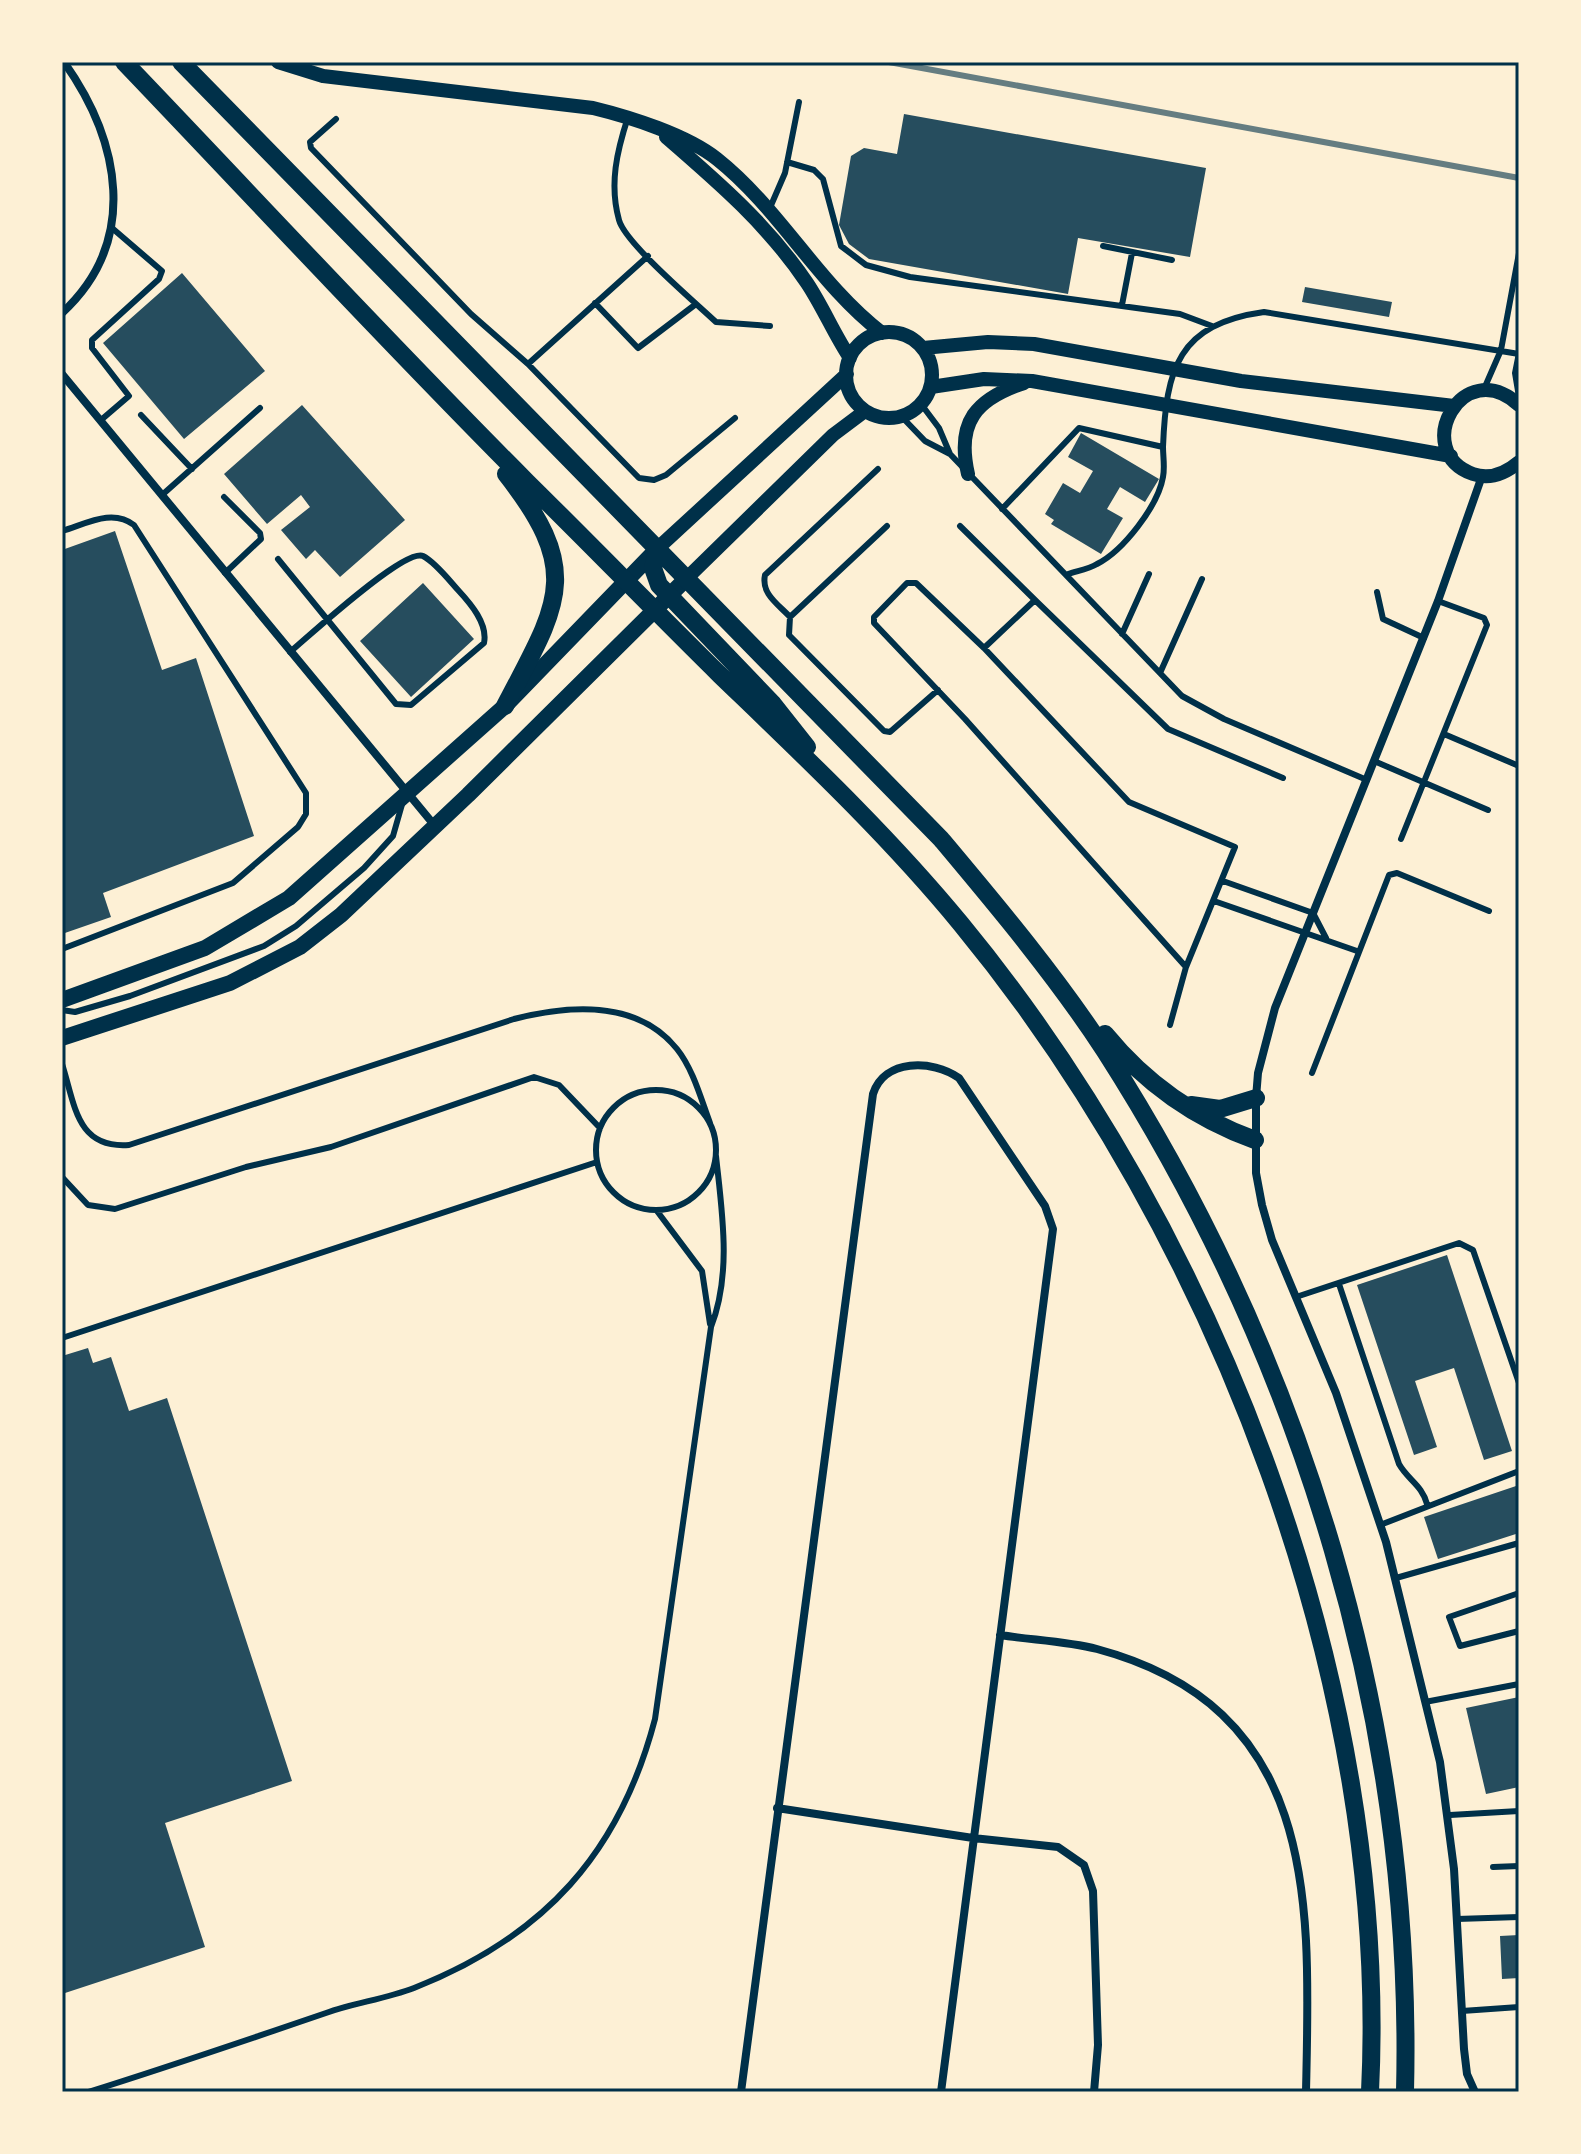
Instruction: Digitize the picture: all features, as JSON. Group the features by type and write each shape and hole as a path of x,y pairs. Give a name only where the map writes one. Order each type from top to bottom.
{"main road":[{"path":"124,62 447,402 839,791 961,924 1074,1075 1117,1143 1204,1315 1241,1402 1276,1493 1316,1620 1354,1795 1372,1948 1374,2018 1370,2092"},
{"path":"181,62 941,839 1054,979 1124,1056 1170,1096 1204,1119 1255,1140"},
{"path":"447,402 529,504 554,553 555,585 549,616 505,706"},
{"path":"62,1000 178,959 264,916 368,830 505,706 658,548"},
{"path":"658,548 653,572 670,597 784,717 839,791"},
{"path":"62,1038 230,983 300,947 341,915 435,826 687,578"},
{"path":"1054,979 1104,1050 1197,1215 1240,1302 1315,1483 1352,1616 1387,1778 1401,1928 1405,2092"},
{"path":"1170,1096 1212,1110 1256,1098"}],"street":[{"path":"62,313 90,283 105,256 112,228 113,191 102,136 64,62"},
{"path":"278,62 323,76 531,99 628,117 716,157 769,210 827,280 882,333"},
{"path":"656,130 722,184 763,227 809,286 850,358"},
{"path":"882,333 904,334 923,348 932,366 931,387 921,404 901,416 882,418 865,411 853,398 847,374 850,358 865,340 882,333"},
{"path":"923,348 1017,342 1172,370 1354,396 1454,406"},
{"path":"62,374 435,826"},
{"path":"658,548 847,374"},
{"path":"931,387 984,379 1032,381 1451,456"},
{"path":"968,474 965,437 976,409 994,394 1032,381"},
{"path":"1516,468 1482,476 1459,466 1446,447 1445,425 1454,406 1462,398 1484,390 1498,391 1519,405"},
{"path":"687,578 833,435 865,411"},
{"path":"1475,2092 1467,2074 1450,1815 1425,1702 1396,1578 1380,1525 1336,1393 1262,1205 1255,1140 1258,1073 1275,1008 1424,638 1482,476"},
{"path":"741,2092 873,1094 882,1076 893,1068 910,1066 950,1071 959,1078 1045,1206 1053,1229 941,2092"},
{"path":"1000,1635 1096,1649 1156,1672 1205,1698 1237,1731 1269,1777 1290,1825 1304,1893 1308,1960 1306,2092"},
{"path":"777,1808 973,1838 1058,1847 1075,1857 1090,1875 1093,1891 1097,2013 1094,2092"}],"lane":[{"path":"763,227 787,162 799,102"},
{"path":"628,117 614,159 618,213 623,229 696,304 723,325 770,326"},
{"path":"336,119 310,142 311,148 471,314 528,364 639,478 646,480 666,475 735,418"},
{"path":"787,162 814,170 823,179 841,246 855,260 866,265 910,277 1180,314 1212,326"},
{"path":"101,420 129,396 92,348 92,340 159,279 162,271 112,228"},
{"path":"1103,246 1172,260"},
{"path":"1122,305 1132,253"},
{"path":"1484,390 1501,350 1519,253"},
{"path":"528,364 648,256"},
{"path":"595,303 638,348 696,304"},
{"path":"1068,574 1097,564 1116,551 1147,511 1161,484 1172,370 1181,355 1212,326 1227,319 1264,312 1519,353 1515,373 1519,397"},
{"path":"921,404 939,428 950,454 1182,696 1200,707 1367,780"},
{"path":"162,495 260,408"},
{"path":"141,415 192,469"},
{"path":"901,416 930,445 950,454"},
{"path":"1002,509 1079,428 1163,447"},
{"path":"790,617 766,592 765,575 878,469"},
{"path":"224,497 260,533 261,539 225,573"},
{"path":"62,531 108,516 125,518 134,525 306,793 308,804 298,827 233,883 62,949"},
{"path":"887,526 790,617 789,635 884,731 890,732 938,690"},
{"path":"960,526 1168,729 1283,778"},
{"path":"278,559 328,620 396,704 405,707 484,643 486,636 483,624 460,592 420,555 401,561 328,620 290,653"},
{"path":"1122,634 1149,574"},
{"path":"1160,673 1202,579"},
{"path":"1170,1025 1186,967 1235,852 1234,845 1129,802 984,648 916,583 907,583 873,621 1186,967"},
{"path":"1377,592 1378,610 1383,619 1424,638"},
{"path":"984,648 1035,600"},
{"path":"1401,839 1488,622 1438,601"},
{"path":"1444,734 1519,766"},
{"path":"1374,761 1488,810"},
{"path":"62,1010 75,1012 227,962 264,946 296,926 364,868 393,836 406,793"},
{"path":"1312,1073 1357,951 1391,873 1489,911"},
{"path":"1223,881 1313,913 1326,938"},
{"path":"1214,901 1357,951"},
{"path":"62,1064 78,1115 90,1136 104,1144 129,1145 514,1019 568,1008 596,1008 640,1022 677,1049 710,1123 716,1156 723,1269 711,1327 655,1719 643,1767 620,1818 593,1861 563,1895 522,1927 412,1989 341,2008 88,2092"},
{"path":"62,1177 88,1205 115,1209 246,1167 331,1147 534,1077 559,1085 600,1128"},
{"path":"710,1123 699,1107 682,1096 663,1090 644,1091 625,1098 610,1111 600,1128 597,1162 610,1189 623,1201 657,1211 674,1208 697,1194 712,1173 716,1156"},
{"path":"62,1338 597,1162"},
{"path":"657,1211 702,1271 711,1327"},
{"path":"1296,1297 1459,1243 1467,1244 1473,1250 1519,1383"},
{"path":"1339,1284 1399,1464 1422,1488 1427,1504"},
{"path":"1380,1525 1427,1504 1519,1471"},
{"path":"1396,1578 1519,1543"},
{"path":"1519,1593 1451,1613 1449,1617 1460,1646 1519,1631"},
{"path":"1425,1702 1519,1684"},
{"path":"1450,1815 1519,1811"},
{"path":"1493,1867 1519,1866"},
{"path":"1457,1919 1519,1917"},
{"path":"1462,2011 1519,2007"}],"building":[{"path":"904,114 1206,168 1190,257 1078,238 1068,294 869,259 849,244 839,225 851,156 864,148 897,154"},
{"path":"182,273 265,371 184,439 103,343"},
{"path":"1305,287 1392,302 1389,317 1302,302"},
{"path":"302,405 405,520 340,577 315,550 306,559 281,530 310,507 301,495 267,524 224,474"},
{"path":"1081,433 1159,479 1145,502 1120,487 1107,509 1123,518 1101,554 1051,524 1054,520 1045,514 1063,483 1080,493 1093,471 1068,457"},
{"path":"115,531 162,670 196,658 254,836 103,893 111,917 62,934 62,550"},
{"path":"423,583 474,639 411,697 360,641"},
{"path":"1447,1255 1512,1451 1484,1460 1454,1368 1415,1381 1437,1447 1414,1455 1357,1285"},
{"path":"88,1348 93,1363 111,1357 129,1411 167,1398 292,1781 165,1823 205,1947 62,1994 62,1356"},
{"path":"1519,1485 1519,1533 1438,1559 1424,1517"},
{"path":"1519,1697 1519,1787 1486,1794 1466,1708"},
{"path":"1519,1935 1519,1978 1502,1979 1500,1936"}],"railway":[{"path":"889,62 1519,178"}]}
